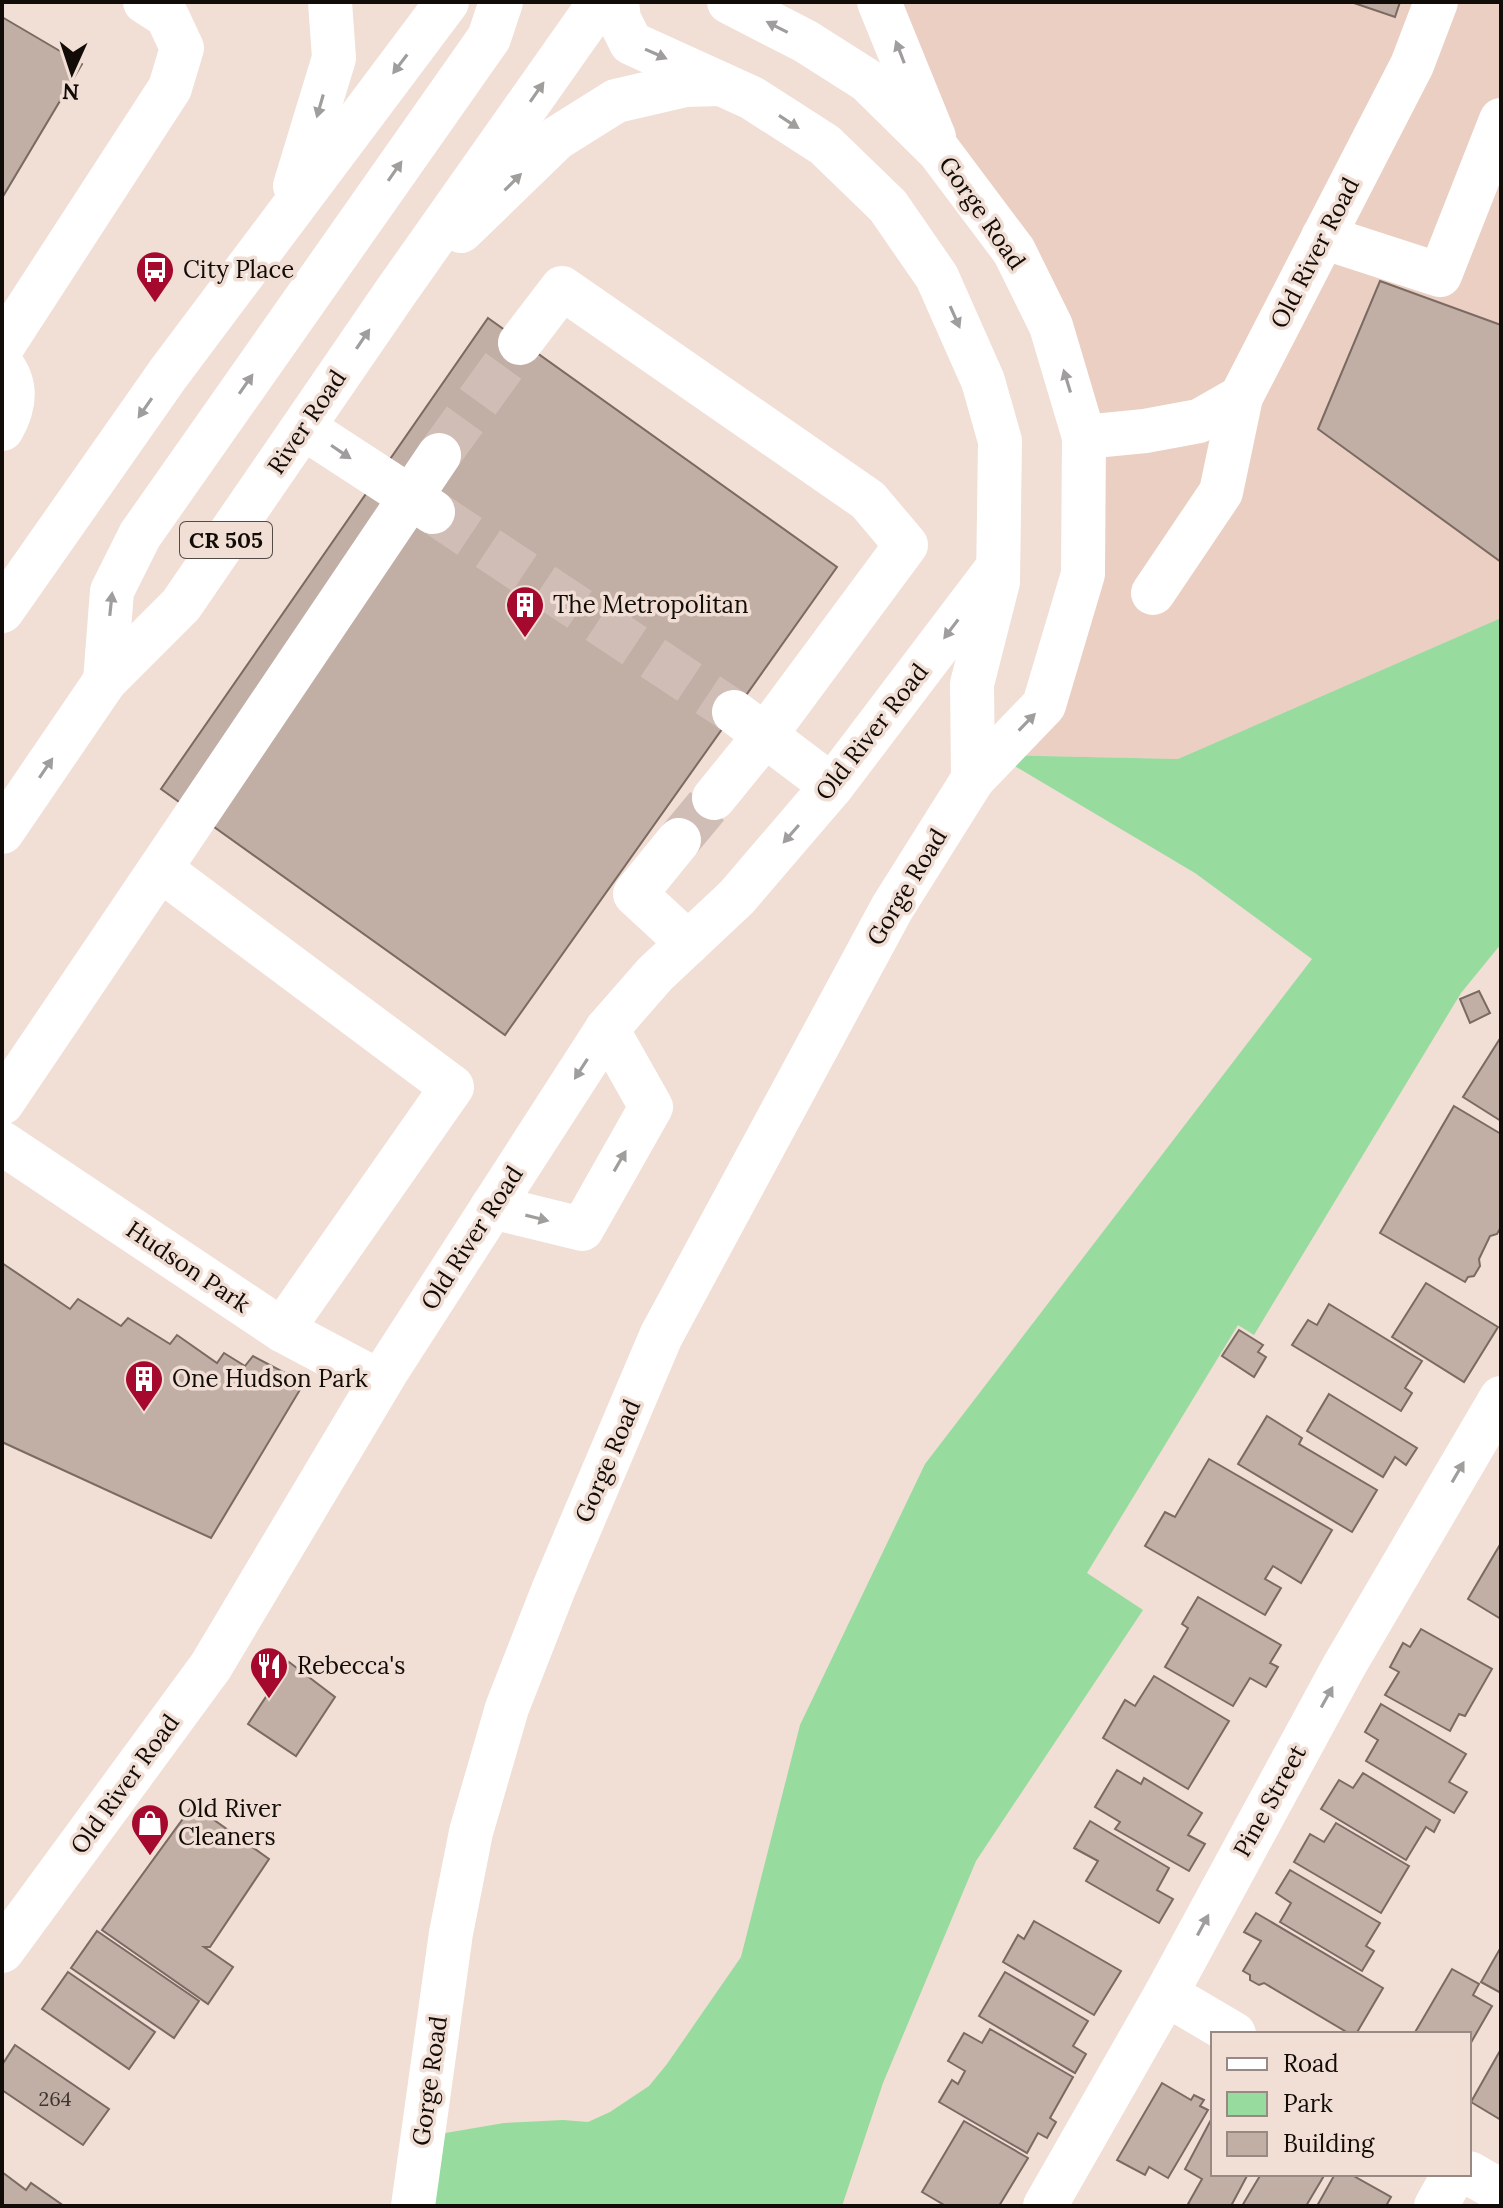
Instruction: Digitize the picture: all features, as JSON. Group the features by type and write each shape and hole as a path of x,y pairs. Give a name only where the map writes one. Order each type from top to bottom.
{"main road":[{"path":"2,347 170,88 182,48 167,16 145,2"},
{"path":"283,221 334,58 330,2"},
{"path":"2,611 168,374 447,2"},
{"path":"105,681 112,591 140,535 489,38 501,2"},
{"name":"River Road","path":"2,832 105,681 181,605 600,2"},
{"path":"617,2 619,19 631,43 752,98 825,145 888,206 937,277 983,381 1000,441 998,582 972,684 973,779"},
{"name":"Gorge Road","path":"413,2206 451,1933 471,1832 507,1708 554,1588 661,1336 892,908 973,779 1044,705 1083,574 1084,437 1051,326 1014,251 939,151 868,81 805,41 729,2"},
{"path":"879,2 939,151"},
{"name":"Old River Road","path":"1153,593 1221,492 1241,397 1412,65 1436,2"},
{"path":"395,293 557,138 616,101 685,85 721,84"},
{"path":"1323,237 1440,275 1501,120"},
{"path":"520,343 562,288 868,500 906,545 750,723 714,798"},
{"path":"2,365 14,393 11,414 2,429"},
{"path":"1084,437 1145,431 1199,421 1241,397"},
{"path":"304,428 421,505"},
{"path":"2,1103 160,869 421,505 439,455"},
{"name":"Old River Road","path":"2,1951 211,1666 384,1376 607,1029 655,974 737,897 832,786 998,567"},
{"path":"750,723 832,786"},
{"path":"679,840 635,894 688,943"},
{"path":"160,869 452,1087 282,1330"},
{"path":"492,1207 582,1229 651,1107 607,1029"},
{"name":"Hudson Park","path":"2,1143 282,1330 384,1376"},
{"name":"Pine Street","path":"1045,2206 1166,1994 1344,1666 1501,1398"},
{"path":"1166,1994 1231,2032"},
{"path":"1471,2174 1501,2191"},
{"path":"1436,2206 1453,2176"}],"shaded area":[{"path":"879,2 1501,2 1501,618 1178,759 996,755 1044,705 1084,437"}],"green space":[{"path":"1501,618 1501,944 1461,993 1254,1335 1238,1325 1087,1573 1143,1610 976,1861 883,2083 842,2206 413,2206 422,2137 504,2123 588,2122 610,2112 649,2086 667,2064 741,1957 800,1725 925,1464 1312,959 1195,873 996,755 1178,759"}],"building":[{"path":"1351,2 1400,2 1395,17"},
{"path":"2,17 82,64 2,198"},
{"path":"1380,281 1501,325 1501,562 1318,429"},
{"name":"The Metropolitan","path":"488,318 837,567 505,1035 161,789"},
{"path":"1479,991 1490,1013 1470,1023 1460,999"},
{"path":"1501,1037 1501,1121 1463,1097"},
{"path":"1454,1106 1501,1134 1501,1227 1497,1234 1490,1236 1479,1259 1480,1266 1474,1276 1468,1277 1465,1282 1380,1233"},
{"name":"One Hudson Park","path":"2,1263 70,1309 78,1299 121,1326 128,1318 170,1344 177,1335 217,1363 224,1353 245,1366 253,1356 304,1383 211,1538 2,1442"},
{"path":"1426,1283 1498,1327 1464,1382 1392,1337"},
{"path":"1329,1304 1422,1361 1405,1388 1412,1393 1401,1411 1292,1345 1308,1320 1317,1325"},
{"path":"1239,1330 1263,1345 1258,1352 1266,1357 1254,1377 1222,1356"},
{"path":"1329,1394 1417,1448 1406,1465 1395,1457 1383,1477 1307,1431"},
{"path":"1267,1416 1302,1438 1299,1444 1377,1490 1352,1532 1238,1464"},
{"path":"1209,1459 1332,1530 1301,1583 1273,1566 1265,1579 1281,1588 1265,1615 1145,1546 1165,1512 1175,1517"},
{"path":"1501,1543 1501,1619 1468,1599"},
{"path":"1198,1597 1281,1645 1270,1663 1278,1667 1266,1687 1250,1678 1233,1706 1165,1667 1188,1628 1182,1624"},
{"path":"1421,1629 1492,1669 1465,1716 1459,1714 1450,1731 1385,1695 1399,1672 1390,1667 1403,1643 1410,1647"},
{"path":"289,1662 335,1697 296,1756 248,1724"},
{"path":"1154,1676 1229,1721 1188,1789 1103,1738 1125,1700 1135,1706"},
{"path":"1381,1704 1466,1754 1449,1782 1467,1792 1454,1813 1366,1761 1378,1740 1365,1732"},
{"path":"1117,1770 1141,1784 1144,1778 1202,1813 1188,1835 1205,1844 1189,1871 1115,1829 1120,1822 1095,1807"},
{"path":"1363,1773 1440,1820 1434,1832 1426,1827 1406,1860 1321,1809 1339,1780 1353,1788"},
{"path":"193,1805 269,1859 210,1947 204,1947 233,1967 208,2004 102,1930"},
{"path":"1090,1821 1169,1868 1157,1890 1173,1899 1159,1923 1086,1881 1098,1861 1074,1848"},
{"path":"1336,1823 1409,1866 1381,1913 1294,1862 1310,1834 1324,1842"},
{"path":"1290,1870 1380,1923 1366,1946 1374,1951 1362,1971 1280,1922 1291,1903 1276,1893"},
{"path":"1256,1913 1383,1988 1357,2032 1347,2032 1264,1983 1259,1985 1250,1980 1250,1975 1243,1971 1261,1941 1244,1932"},
{"path":"1034,1921 1121,1971 1094,2015 1003,1962 1018,1935 1024,1939"},
{"path":"97,1931 199,2001 174,2038 71,1968"},
{"path":"1501,1947 1501,1993 1481,1982"},
{"path":"1452,1969 1479,1984 1473,1995 1492,2006 1471,2043 1471,2032 1415,2032"},
{"path":"68,1972 155,2032 129,2069 42,2009"},
{"path":"1005,1972 1088,2021 1073,2046 1086,2054 1075,2073 979,2016"},
{"path":"990,2029 1073,2077 1050,2118 1056,2122 1047,2138 1038,2133 1027,2153 939,2102 952,2080 958,2084 965,2071 948,2061 964,2033 982,2043"},
{"path":"15,2045 109,2109 83,2145 2,2090 2,2065"},
{"path":"1501,2049 1501,2120 1471,2102"},
{"path":"1162,2083 1191,2100 1194,2095 1204,2100 1200,2106 1208,2110 1168,2178 1149,2167 1145,2175 1117,2160"},
{"path":"1211,2120 1211,2176 1247,2176 1231,2206 1193,2206 1188,2204 1202,2179 1185,2169"},
{"path":"964,2121 1028,2158 999,2206 946,2206 922,2192"},
{"path":"2,2172 26,2190 31,2183 64,2206 2,2206"},
{"path":"1260,2176 1324,2176 1306,2206 1242,2206"},
{"path":"1334,2176 1354,2176 1391,2197 1386,2206 1317,2206"}],"tunnel":[{"path":"439,455 520,343"},
{"path":"433,512 734,712"},
{"path":"679,840 714,798"}],"place":[{"name":"City Place","path":"155,304"},
{"name":"The Metropolitan","path":"525,639"},
{"name":"One Hudson Park","path":"144,1413"},
{"name":"Rebecca's","path":"269,1700"},
{"name":"Old River Cleaners","path":"150,1857"}]}
